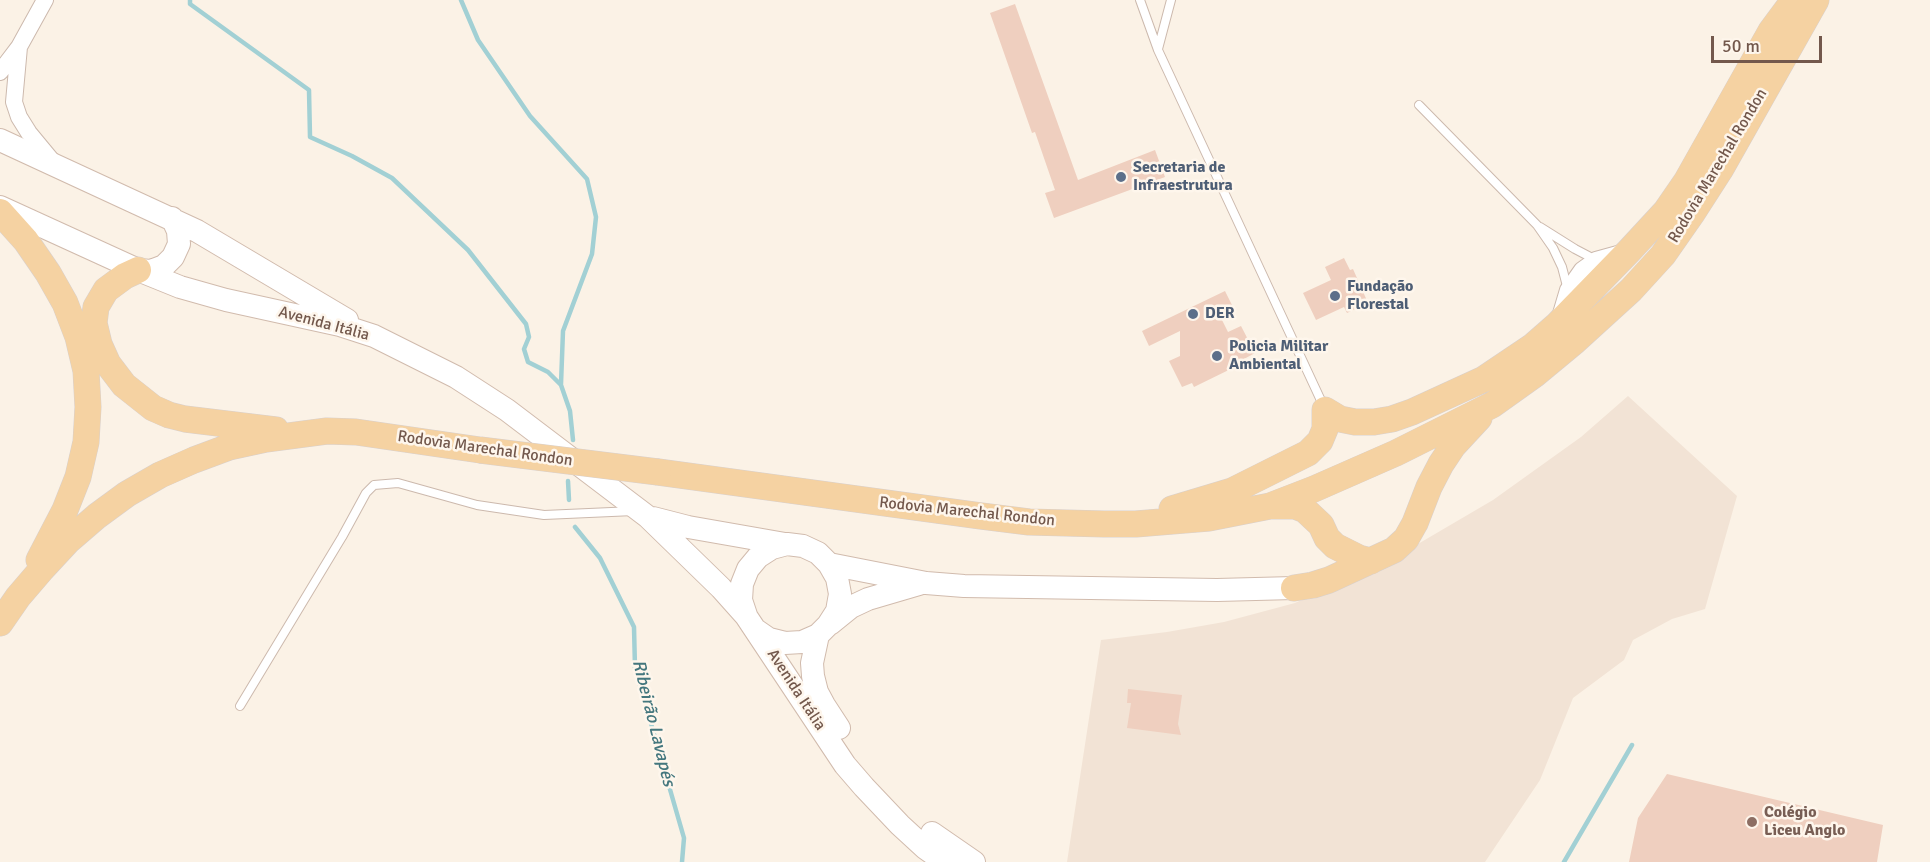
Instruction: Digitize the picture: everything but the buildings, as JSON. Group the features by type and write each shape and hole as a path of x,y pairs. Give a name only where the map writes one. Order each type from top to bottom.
{"main road":[{"path":"1325,410 1340,419 1374,423 1412,412 1484,379 1533,346 1557,325 1665,211 1686,182 1771,31 1794,0"},
{"name":"Rodovia Marechal Rondon","path":"0,623 18,597 68,541 127,494 160,475 229,447 303,433 356,432 1029,522 1104,524 1176,522 1270,506 1355,472 1491,405 1534,375 1631,290 1663,255 1694,212 1816,0"},
{"path":"0,140 197,231 374,336"},
{"name":"Avenida Itália","path":"0,207 138,270 180,286 226,300 340,325 374,336 479,391 529,426 644,514 721,588 751,622 845,765 900,825 925,848 945,862"},
{"path":"0,212 26,241 65,303 81,348 86,371 88,407 86,442 78,477 65,510 18,597"},
{"path":"172,218 178,231 178,244 174,257 164,266 151,271 138,270 125,276 106,290 96,307 94,323 99,344 108,364 124,385 153,408 185,419 303,433"},
{"path":"829,564 926,583 964,586 1216,590 1294,588 1312,585 1395,550 1406,539 1441,464 1453,446 1491,405"},
{"path":"1104,524 1181,507 1232,491 1308,453 1320,441 1325,429 1325,410"},
{"path":"1270,506 1294,506 1305,510 1321,525 1327,538 1335,546 1359,558 1371,561"},
{"name":"Avenida Itália","path":"644,514 688,527 787,544"},
{"path":"1294,588 1316,572 1326,549 1327,538"},
{"path":"823,630 837,611 840,594 837,578 829,564 818,553 803,546 787,544 772,548 758,557 748,569 742,584 741,600 751,622 769,639 785,643 802,642 823,630 850,607 868,598 926,583"},
{"name":"Avenida Itália","path":"823,630 812,663 817,692 858,755 910,814 934,835 974,862"}],"street":[{"path":"0,72 19,47 45,0"},
{"path":"19,47 14,102 19,117 29,133 57,166"},
{"path":"1557,325 1568,290 1582,270 1596,260 1629,251"}],"lane":[{"path":"1140,0 1158,50 1325,410"},
{"path":"1158,50 1171,0"},
{"path":"1419,105 1537,225 1553,248 1562,267 1568,290"},
{"path":"1537,225 1596,260"},
{"path":"240,706 366,493 374,485 398,483 477,505 544,515 644,514"}],"shaded area":[{"path":"1628,396 1737,496 1705,609 1672,619 1633,640 1624,660 1573,698 1540,780 1485,862 1067,862 1101,640 1224,622 1295,603 1406,551 1493,500 1581,437"}],"waterway":[{"name":"Ribeirão Lavapés","path":"190,0 190,4 309,90 310,137 392,178 468,250 526,324 529,337 524,349 528,362 548,372 561,385 570,411 573,440"},
{"path":"461,0 478,40 530,116 587,179 596,217 592,254 563,331 561,384"},
{"name":"Ribeirão Lavapés","path":"568,481 569,500"},
{"name":"Ribeirão Lavapés","path":"575,527 600,558 634,627 635,668 684,838 682,862"},
{"path":"1564,862 1632,745"}],"place":[{"name":"Secretaria de Infraestrutura","path":"1121,177"},
{"name":"Fundação Florestal","path":"1335,296"},
{"name":"DER","path":"1193,314"},
{"name":"Policia Militar Ambiental","path":"1217,356"},
{"name":"Colégio Liceu Anglo","path":"1752,822"}]}
